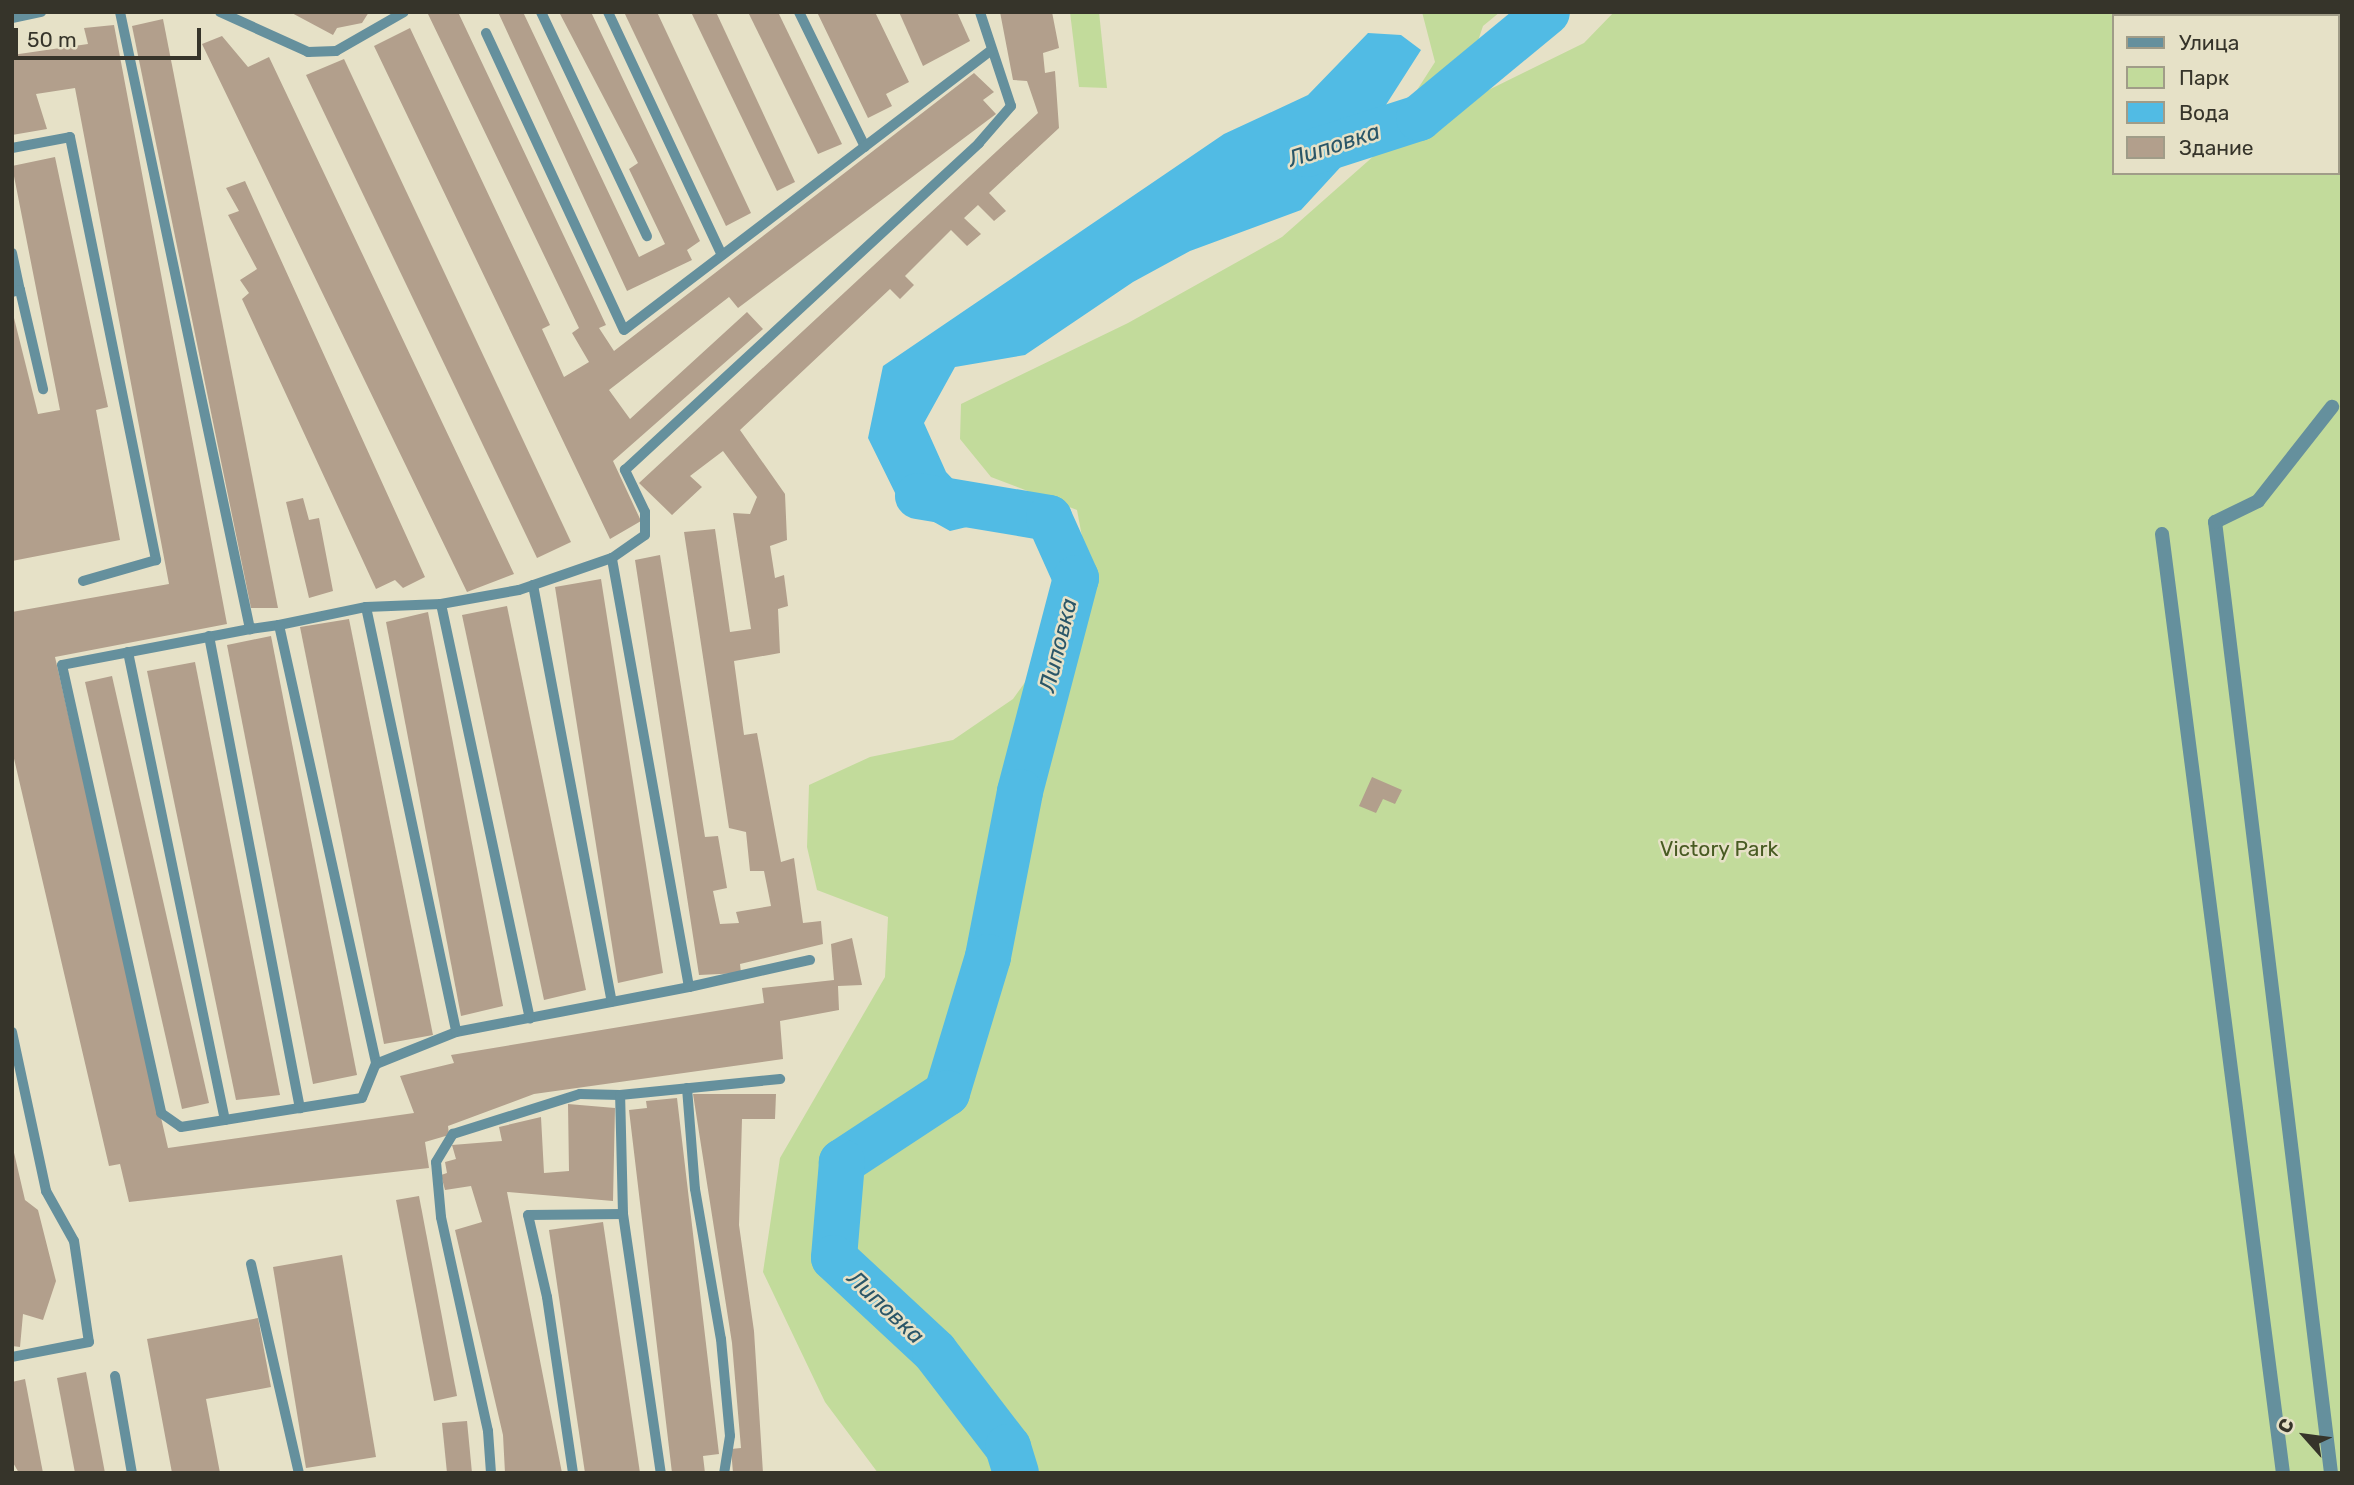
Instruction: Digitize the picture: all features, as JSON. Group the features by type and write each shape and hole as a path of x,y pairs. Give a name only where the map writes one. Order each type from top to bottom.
{"street":[{"path":"2331,1473 2215,522 2258,501 2332,407"},
{"path":"2162,534 2283,1473"}],"lane":[{"path":"12,18 41,12"},
{"path":"120,12 250,629"},
{"path":"220,12 308,52 336,51 404,12"},
{"path":"541,12 647,236"},
{"path":"608,12 722,255"},
{"path":"799,12 865,146"},
{"path":"279,625 376,1064 362,1098 181,1127 161,1113 62,665 366,607 441,604 533,585 612,558 646,536 645,512 625,470 979,143 1011,106 980,12"},
{"path":"486,33 624,330 992,50"},
{"path":"12,148 70,137 156,560 83,581"},
{"path":"12,253 16,291 43,389"},
{"path":"612,558 689,987"},
{"path":"533,585 612,1002"},
{"path":"441,604 530,1019"},
{"path":"366,607 456,1032"},
{"path":"209,636 300,1108"},
{"path":"128,652 225,1120"},
{"path":"376,1064 456,1032 689,987 810,960"},
{"path":"12,1032 46,1191 74,1241 89,1342 12,1357"},
{"path":"491,1473 488,1431 441,1217 436,1162 453,1134 580,1094 621,1096 780,1079"},
{"path":"687,1088 695,1189 721,1339 730,1436 724,1473"},
{"path":"621,1096 623,1214 662,1473"},
{"path":"573,1473 547,1297 528,1215 623,1214"},
{"path":"251,1264 299,1473"},
{"path":"115,1376 131,1473"}],"green space":[{"path":"1070,12 1099,12 1107,88 1079,87"},
{"name":"Victory Park","path":"1422,12 1500,12 1483,26 1456,106 1584,43 1614,12 2342,12 2342,1473 878,1473 825,1402 763,1272 780,1158 885,977 888,917 817,890 807,847 809,785 870,757 953,740 1013,699 1092,590 1077,510 991,477 960,439 961,404 1128,323 1282,237 1376,154 1435,62"}],"water":[{"path":"1368,33 1401,35 1421,50 1359,147 1301,210 1190,251 1133,282 1025,355 955,367 924,423 946,472 992,521 950,531 900,503 868,438 883,366 1224,134 1308,95"}],"building":[{"path":"290,12 369,12 362,23 337,28 333,35"},
{"path":"458,12 606,325 599,328 614,351 974,73 994,92 983,100 996,114 738,308 729,297 609,390 630,419 747,312 763,329 613,461 641,521 610,539 374,46 410,28 550,325 542,329 564,377 589,362 572,333 579,328 428,14"},
{"path":"498,12 523,12 639,257 665,244 629,169 638,163 559,12 591,12 700,241 687,250 692,260 627,291"},
{"path":"624,12 657,12 751,213 726,226"},
{"path":"691,12 716,12 795,182 777,191"},
{"path":"748,12 778,12 842,144 818,154"},
{"path":"817,12 875,12 909,82 886,94 892,106 868,118"},
{"path":"899,12 957,12 970,41 923,66"},
{"path":"1000,12 1052,12 1059,48 1043,53 1045,73 1055,71 1059,128 989,193 1006,211 994,221 978,205 964,218 981,234 967,246 951,230 905,276 914,285 900,299 890,289 740,430 785,494 787,540 770,546 775,578 784,575 788,606 778,609 780,653 734,661 744,735 757,733 781,862 794,858 803,923 821,921 823,944 740,964 741,973 699,975 635,560 660,555 705,837 718,836 727,888 713,891 720,924 739,923 736,912 771,906 764,871 750,871 746,832 729,828 684,532 715,529 730,632 751,629 733,513 750,514 757,497 723,451 690,476 702,487 672,515 639,483 1038,113 1027,81 1013,80"},
{"path":"163,19 278,608 251,608 132,26"},
{"path":"114,25 227,624 55,657 168,1148 414,1113 400,1076 454,1063 451,1055 764,1003 762,988 834,980 831,944 852,938 862,985 838,986 839,1010 780,1021 783,1059 534,1094 448,1126 449,1135 425,1142 429,1168 129,1202 120,1164 109,1166 12,750 12,612 169,584 75,88 36,94 47,129 12,135 12,55 88,44 84,28"},
{"path":"222,36 248,67 269,57 514,574 467,592 202,44"},
{"path":"344,59 571,542 537,558 306,75"},
{"path":"55,157 108,407 96,410 120,540 12,561 12,310 38,414 60,410 12,166"},
{"path":"245,181 425,577 403,588 395,580 376,589 242,299 249,293 240,280 257,269 228,215 239,211 226,188"},
{"path":"303,498 309,520 319,518 333,591 309,598 286,502"},
{"path":"601,579 663,973 618,983 555,587"},
{"path":"507,606 586,990 544,1000 462,615"},
{"path":"428,612 503,1006 461,1016 386,622"},
{"path":"349,619 433,1035 384,1044 300,627"},
{"path":"271,636 357,1075 313,1084 227,645"},
{"path":"195,662 280,1095 236,1100 147,671"},
{"path":"112,676 209,1103 182,1109 85,682"},
{"path":"1372,777 1402,790 1395,804 1383,799 1376,813 1359,806"},
{"path":"693,1094 776,1094 775,1119 742,1119 739,1225 754,1331 763,1473 733,1473 731,1449 741,1448 732,1343"},
{"path":"677,1098 719,1454 703,1456 705,1473 672,1473 629,1110 647,1108 646,1101"},
{"path":"568,1104 615,1108 613,1201 507,1192 562,1473 505,1473 503,1435 455,1230 482,1222 471,1186 445,1190 441,1175 447,1173 445,1162 456,1159 452,1145 502,1141 499,1127 541,1117 544,1173 569,1171"},
{"path":"12,1144 25,1200 38,1210 56,1281 43,1320 23,1314 20,1347 12,1346"},
{"path":"419,1196 457,1396 434,1401 396,1200"},
{"path":"603,1222 640,1473 585,1473 549,1230"},
{"path":"342,1255 376,1457 306,1468 273,1267"},
{"path":"258,1318 271,1387 206,1399 220,1473 172,1473 147,1339"},
{"path":"86,1372 105,1473 75,1473 57,1378"},
{"path":"25,1379 43,1473 19,1473 12,1461 12,1382"},
{"path":"467,1421 472,1473 447,1473 442,1423"}],"waterway":[{"name":"Липовка","path":"1307,154 1419,118 1547,12"},
{"name":"Липовка","path":"918,496 1049,518 1076,578 1020,792 988,957 947,1093 842,1162 834,1258 935,1352 1008,1447 1016,1473"}]}
